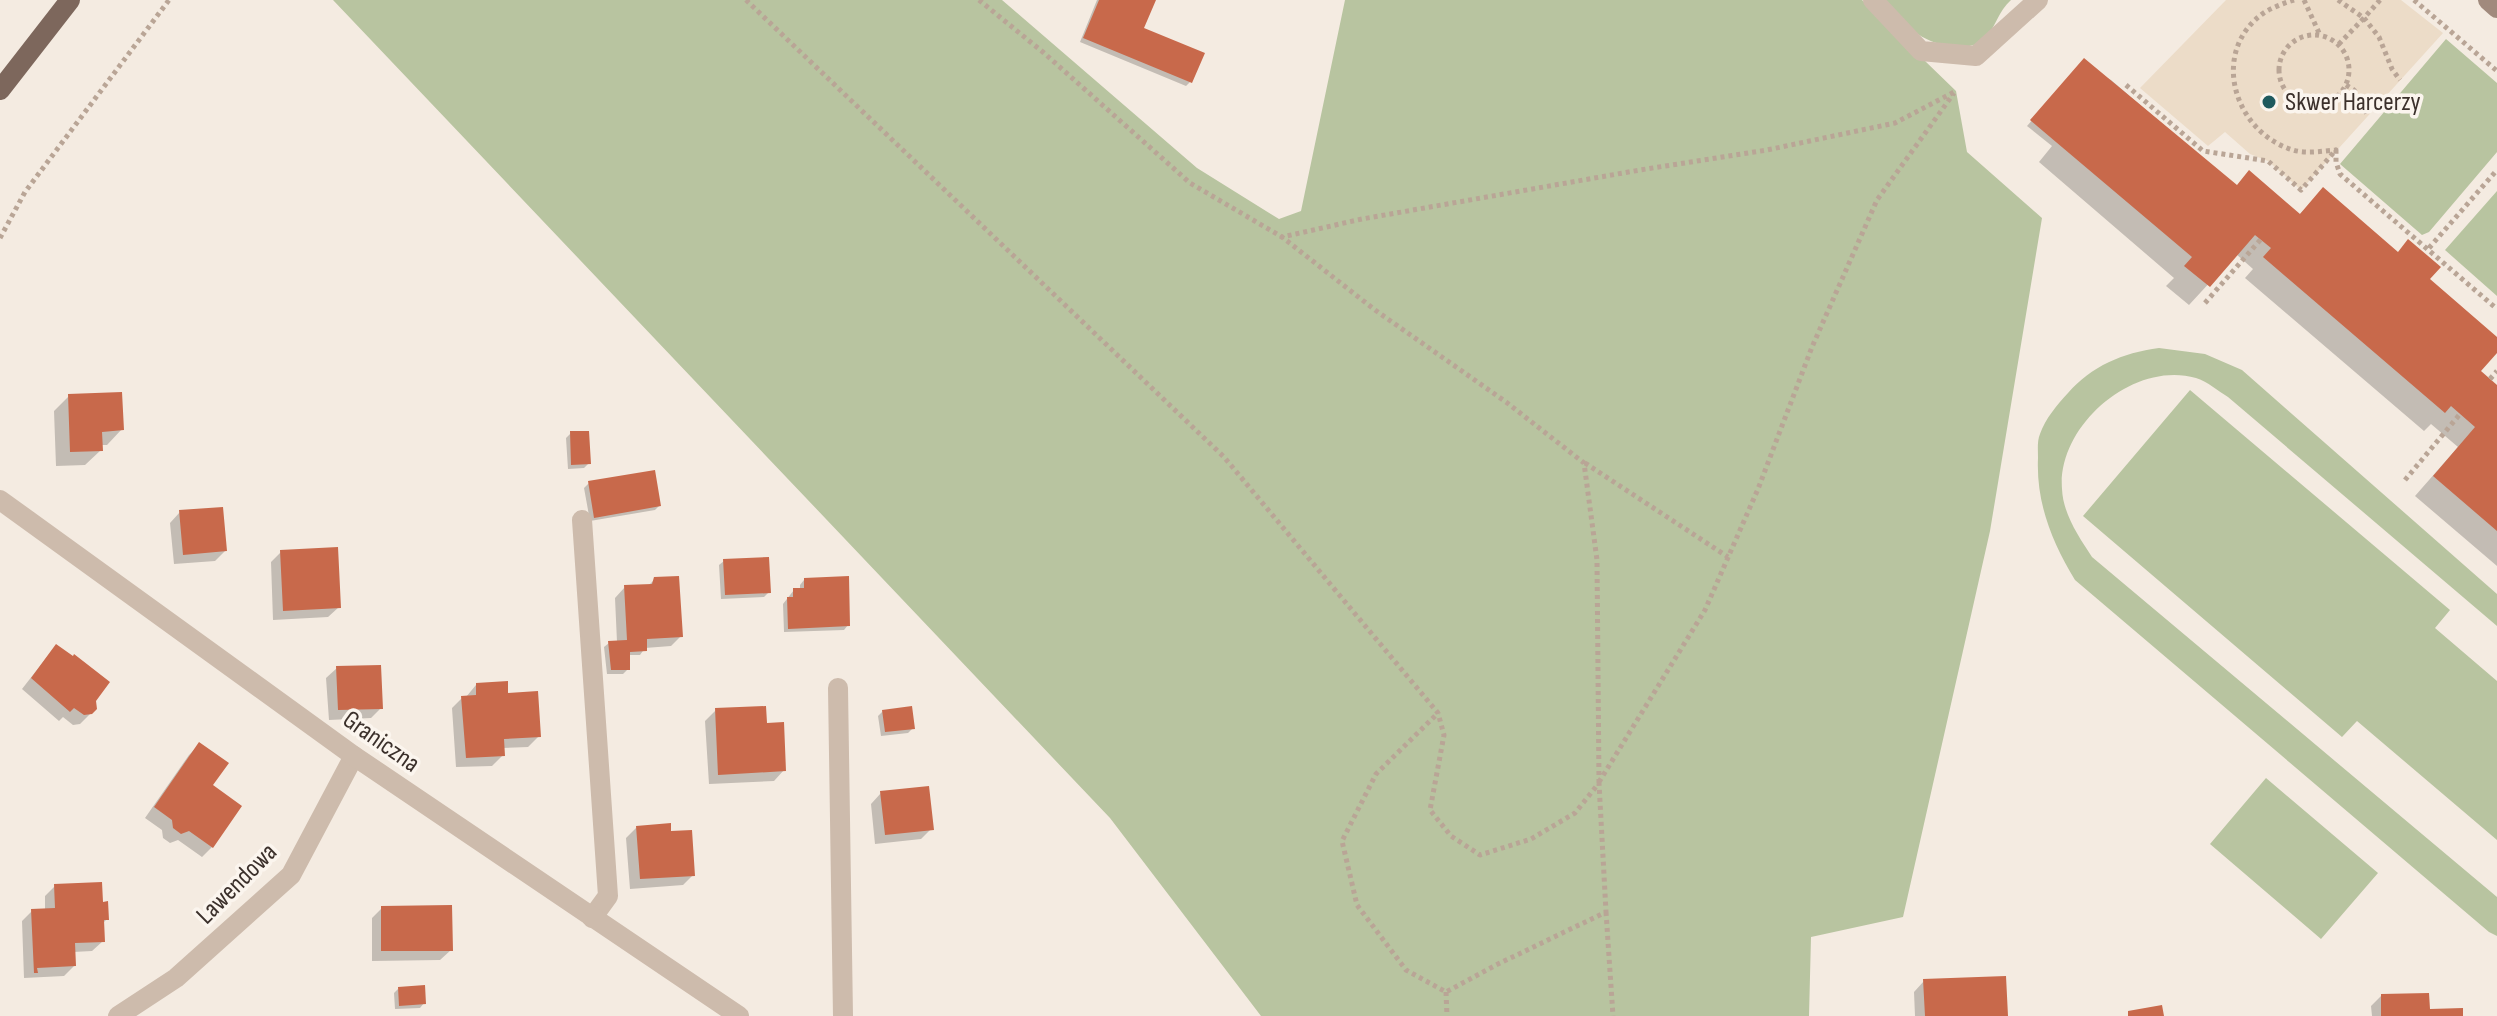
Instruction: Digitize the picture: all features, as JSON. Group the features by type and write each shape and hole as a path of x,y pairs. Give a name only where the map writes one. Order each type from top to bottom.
{"main road":[{"path":"0,90 70,0"}],"street":[{"path":"1873,0 1921,51 1976,56 2038,0"},
{"path":"2488,0 2497,8"},
{"name":"Graniczna","path":"0,500 354,756 739,1016"},
{"path":"582,520 608,896 592,918"},
{"path":"838,688 843,1016"},
{"name":"Lawendowa","path":"118,1016 176,978 291,875 354,756"}],"path":[{"path":"0,238 25,192 169,0"},
{"path":"746,0 1224,457 1438,713 1444,735 1430,810 1451,836 1480,855 1531,839 1575,813 1599,783 1705,610 1758,489 1812,347 1877,200 1956,91 1895,123 1767,150 1362,219 1282,237"},
{"path":"979,0 1044,53 1190,183 1282,237 1375,310 1506,402 1584,463 1728,557"},
{"path":"2294,0 2264,13 2240,43 2232,65 2234,85 2250,120 2275,142 2295,151 2336,150"},
{"path":"2304,0 2321,36"},
{"path":"2338,0 2364,18 2379,37 2400,80"},
{"path":"2338,45 2380,0"},
{"path":"2414,0 2497,71"},
{"path":"2306,36 2321,36 2338,45 2348,59 2350,68 2346,85 2332,101 2322,105 2300,103 2284,89 2279,68 2287,48 2306,36"},
{"path":"2126,85 2203,151 2268,161 2301,190 2336,150"},
{"path":"2346,85 2354,90 2368,116"},
{"path":"2336,150 2340,174 2497,309"},
{"path":"2429,248 2497,170"},
{"path":"2205,303 2261,239"},
{"path":"2490,379 2497,371"},
{"path":"2405,480 2460,414"},
{"path":"1584,463 1597,560 1599,783 1613,1016"},
{"path":"1438,713 1376,774 1342,841 1357,905 1406,970 1446,992"},
{"path":"1446,992 1606,912"},
{"path":"1446,992 1447,1016"}],"green space":[{"path":"333,0 1002,0 1197,168 1279,219 1301,211 1345,0 1862,0 1956,91 1967,152 2042,218 1990,531 1903,917 1811,937 1809,1016 1261,1016 1110,818"},
{"path":"1883,0 2011,0 1984,40 1963,46 1942,44 1922,37"},
{"path":"2446,39 2497,83 2497,152 2429,232 2422,235 2340,164"},
{"path":"2497,191 2497,296 2445,250"},
{"path":"2159,348 2205,354 2242,370 2497,594 2497,626 2228,397 2196,378 2172,375 2148,379 2125,389 2104,403 2086,421 2072,443 2064,465 2062,489 2065,507 2092,557 2497,897 2497,936 2075,580 2053,537 2043,506 2038,475 2038,446 2042,428 2060,402 2087,375 2120,357"},
{"path":"2190,390 2450,610 2435,628 2497,681 2497,840 2357,721 2342,737 2083,516"},
{"path":"2266,778 2378,873 2321,939 2210,844"}],"shaded area":[{"name":"Skwer Harcerzy","path":"2226,0 2401,0 2443,33 2301,190 2268,161 2250,154 2225,132 2208,146 2140,88"}],"building":[{"path":"1099,0 1156,0 1144,28 1205,53 1192,83 1083,38"},
{"path":"2084,58 2237,185 2249,170 2300,214 2323,187 2398,252 2408,239 2441,267 2430,279 2497,337 2497,353 2481,371 2497,385 2497,531 2433,476 2475,427 2451,406 2445,413 2263,257 2271,248 2255,235 2210,287 2184,266 2192,257 2030,120"},
{"path":"122,392 124,430 102,432 103,451 70,452 68,394"},
{"path":"570,431 589,431 591,464 571,465"},
{"path":"655,470 661,506 594,518 588,481"},
{"path":"223,507 227,551 183,555 179,510"},
{"path":"338,547 341,608 283,611 280,550"},
{"path":"769,557 771,593 725,595 723,559"},
{"path":"679,576 683,637 647,639 647,651 630,652 630,670 611,670 608,641 627,640 624,585 652,584 654,577"},
{"path":"849,576 850,626 788,629 787,597 793,597 793,588 804,588 804,578"},
{"path":"56,644 110,682 96,701 97,709 92,714 84,715 74,708 70,712 31,678"},
{"path":"381,665 383,709 338,710 336,666"},
{"path":"508,681 508,693 538,691 541,737 504,739 505,756 466,758 461,696 476,695 476,683"},
{"path":"766,706 767,723 784,722 786,771 718,775 715,708"},
{"path":"912,706 915,729 885,732 882,710"},
{"path":"199,742 229,763 213,785 242,806 213,848 189,831 181,834 173,828 172,820 154,807"},
{"path":"929,786 934,830 885,835 880,791"},
{"path":"671,823 671,831 692,830 695,876 640,879 636,826"},
{"path":"102,882 103,902 108,901 109,920 104,920 105,942 75,943 76,966 37,968 38,973 34,973 31,909 55,908 54,884"},
{"path":"452,905 453,951 381,951 381,906"},
{"path":"2006,976 2008,1016 1925,1016 1923,979"},
{"path":"425,985 426,1004 399,1006 398,987"},
{"path":"2429,993 2430,1009 2463,1008 2463,1016 2381,1016 2381,994"},
{"path":"2162,1005 2164,1016 2128,1016 2128,1011"}],"place":[{"name":"Skwer Harcerzy","path":"2269,102"}]}
